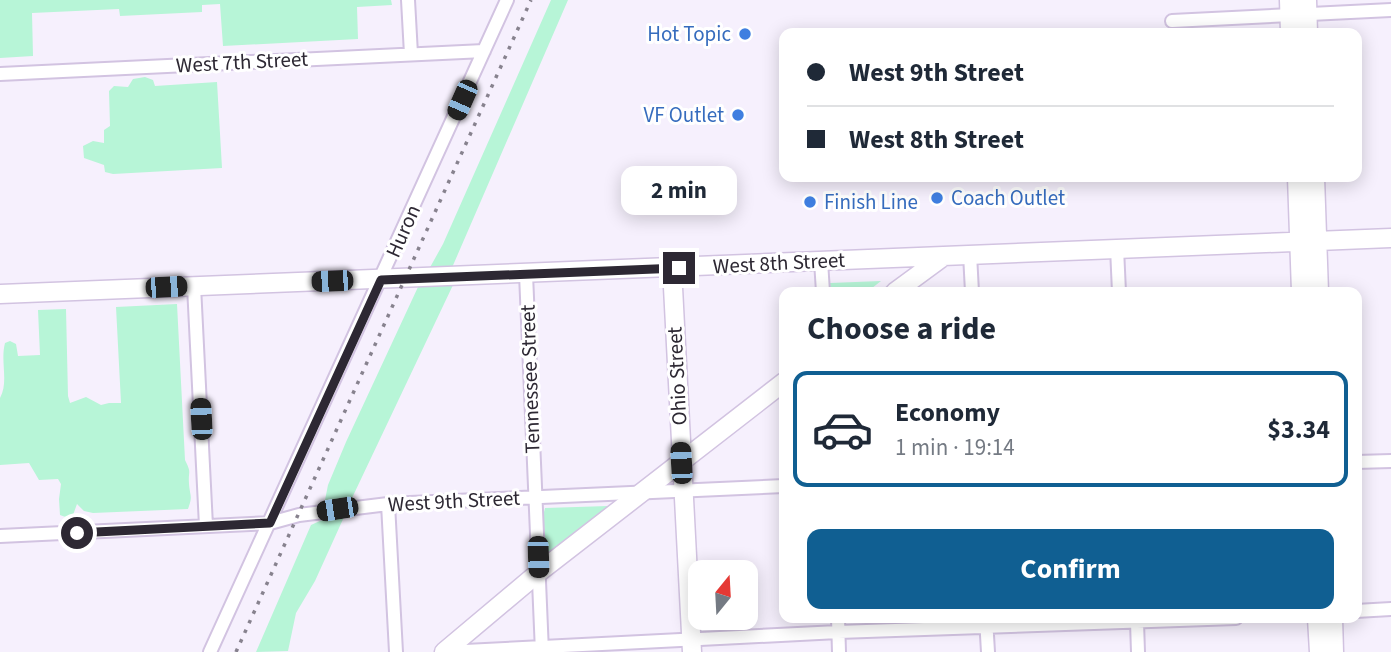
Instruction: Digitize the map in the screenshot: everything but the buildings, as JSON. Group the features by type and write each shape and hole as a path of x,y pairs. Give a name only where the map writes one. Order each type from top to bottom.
{"street":[{"path":"408,0 411,54"},
{"name":"Huron","path":"211,652 507,0"},
{"path":"1172,21 1297,12 1391,10"},
{"path":"1297,12 1305,28"},
{"name":"West 7th Street","path":"0,74 484,51"},
{"path":"1298,182 1318,287"},
{"path":"1302,287 1314,182"},
{"name":"West 8th Street","path":"0,294 1391,238"},
{"path":"1117,248 1119,287"},
{"path":"970,254 972,287"},
{"path":"902,287 944,256"},
{"path":"821,261 823,287"},
{"name":"Ohio Street","path":"672,268 692,646"},
{"name":"Tennessee Street","path":"526,274 542,649"},
{"path":"194,286 206,526"},
{"path":"444,652 538,573 779,386"},
{"path":"1362,462 1391,461"},
{"name":"West 9th Street","path":"0,537 270,523 299,515 388,504 779,486"},
{"path":"388,504 396,652"},
{"path":"1362,611 1391,609"},
{"path":"838,623 839,652"},
{"path":"444,652 692,646 971,623"},
{"path":"986,623 988,652"},
{"path":"1138,623 1138,652"},
{"path":"1317,623 1319,652"},
{"path":"1333,623 1334,652"}],"green space":[{"path":"0,0 391,0 392,5 357,7 358,39 223,46 220,4 202,5 202,12 120,16 119,9 32,13 33,56 0,58"},
{"path":"551,0 568,0 451,270 428,271 443,244"},
{"path":"145,77 153,80 155,86 217,82 222,168 113,174 105,172 104,165 84,158 83,146 93,141 104,143 104,130 110,126 109,91 114,86 128,87 133,79"},
{"path":"881,281 873,287 830,287 830,283"},
{"path":"453,285 352,498 325,500 328,485 346,442 418,287"},
{"path":"177,304 185,460 189,470 191,496 188,509 93,513 84,511 77,504 73,515 68,518 60,515 61,484 58,479 39,480 29,463 0,465 0,398 4,385 5,343 10,341 16,344 18,356 40,355 38,310 66,309 70,403 86,397 101,405 121,403 116,307"},
{"path":"608,506 609,510 551,555 546,554 543,516 545,508"},
{"path":"344,517 315,581 296,613 288,651 256,652 311,525 322,520"}],"railway":[{"path":"236,652 531,0"}],"place":[{"name":"Hot Topic","path":"745,34"},
{"name":"VF Outlet","path":"738,115"},
{"name":"Coach Outlet","path":"937,198"},
{"name":"Finish Line","path":"810,202"}],"route":[{"path":"77,533 270,523 381,280 679,268"}]}
